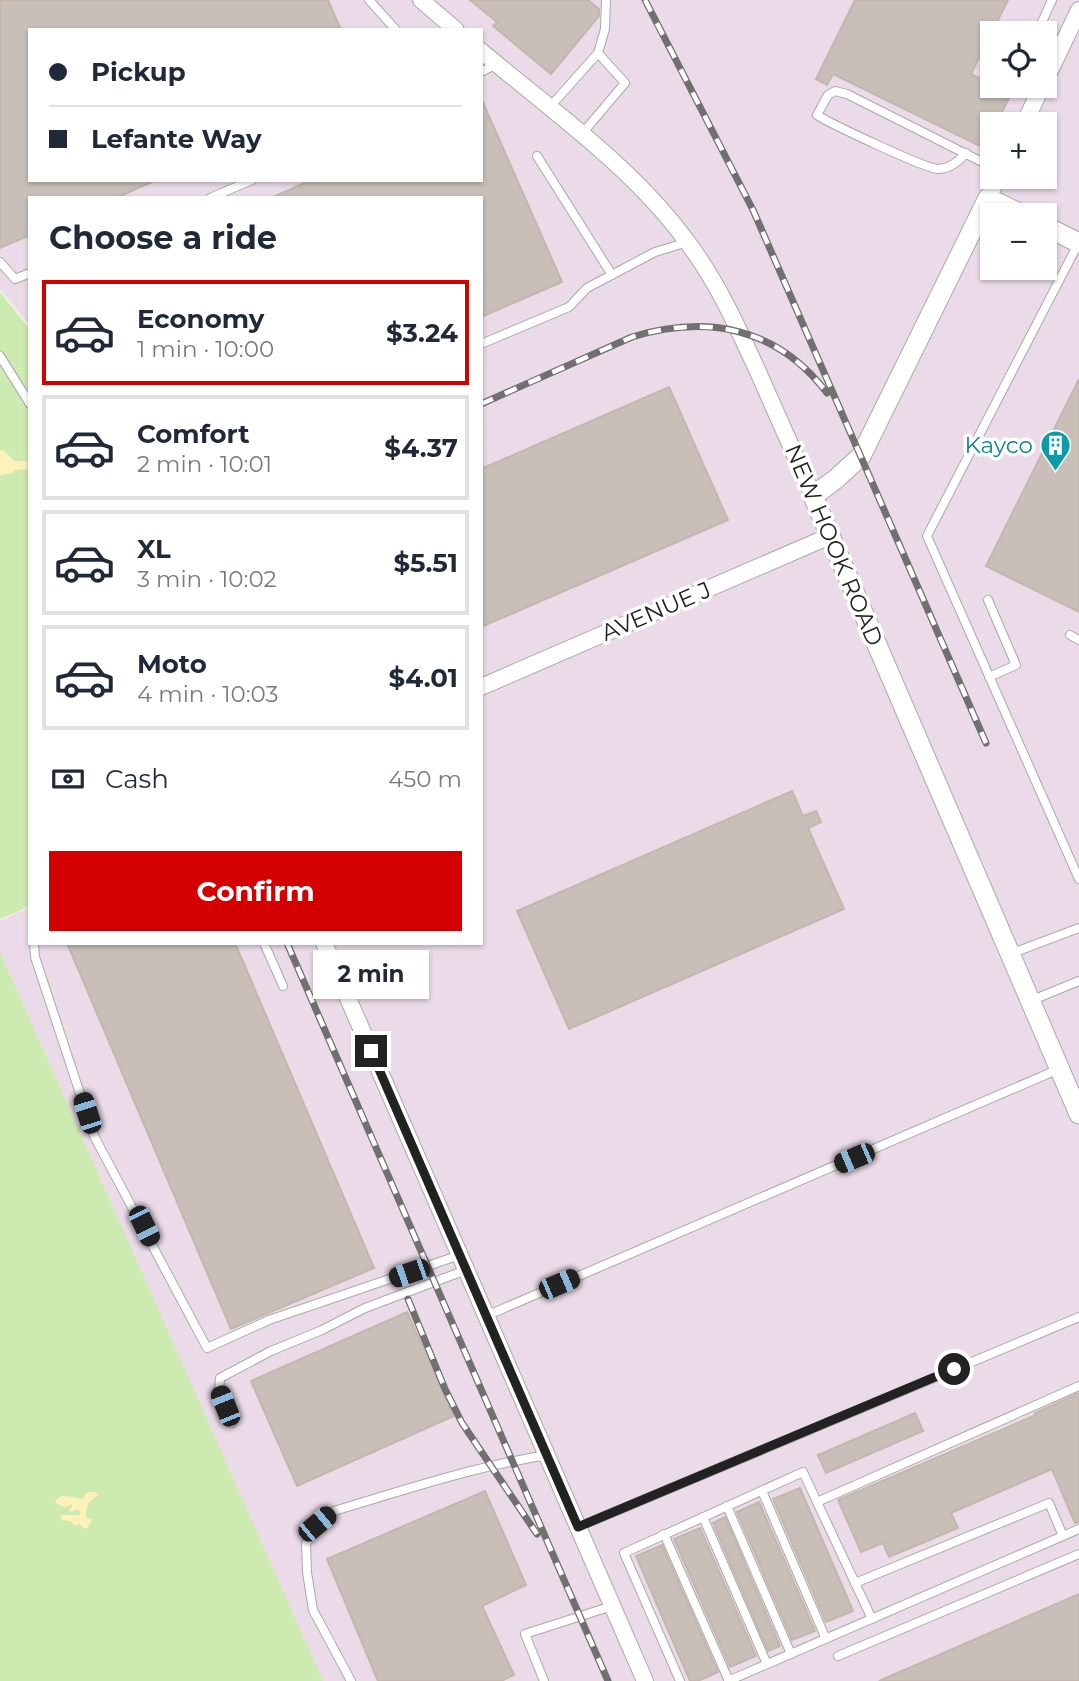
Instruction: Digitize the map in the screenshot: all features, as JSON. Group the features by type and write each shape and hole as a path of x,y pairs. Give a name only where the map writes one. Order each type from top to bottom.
{"street":[{"path":"432,4 454,28"},
{"path":"1057,55 1079,10"},
{"name":"NEW HOOK ROAD","path":"483,53 581,135 657,204 688,242 713,280 736,322 813,496 1079,1114"},
{"path":"813,496 861,456 992,189"},
{"path":"988,198 998,203"},
{"path":"1057,232 1079,243"},
{"name":"AVENUE J","path":"483,686 830,536"},
{"path":"325,945 645,1681"}],"lane":[{"path":"369,0 394,28"},
{"path":"549,108 598,53 604,29 606,0"},
{"path":"1042,21 1052,0"},
{"path":"581,135 625,83 598,53"},
{"path":"483,71 497,64"},
{"path":"966,153 957,163 938,169 824,120 817,114 828,96 835,91 847,94 966,153 980,161"},
{"path":"537,156 612,275"},
{"path":"215,196 246,182"},
{"path":"483,343 569,307 587,288 655,252 688,242"},
{"path":"1079,243 927,536 1079,879"},
{"path":"0,262 15,279 28,274"},
{"path":"0,356 28,401"},
{"path":"988,600 1016,665 989,677"},
{"path":"1070,635 1079,640"},
{"path":"1010,954 1079,928"},
{"path":"34,945 35,957 94,1136 207,1348 269,1320 463,1263"},
{"path":"265,945 282,986"},
{"path":"1030,1001 1079,981"},
{"path":"486,1316 1059,1069"},
{"path":"232,1423 219,1391 220,1378 271,1351 323,1330 463,1263"},
{"path":"578,1527 1079,1317"},
{"path":"817,1502 1079,1387"},
{"path":"351,1681 313,1610 306,1544 317,1524 331,1512 454,1475 497,1463 547,1455"},
{"path":"680,1681 624,1553 803,1472 872,1619"},
{"path":"762,1491 826,1639"},
{"path":"855,1583 1049,1503 1063,1536"},
{"path":"727,1506 791,1654"},
{"path":"703,1517 767,1664"},
{"path":"664,1535 729,1681 1079,1529"},
{"path":"838,1656 1079,1554"},
{"path":"544,1681 524,1634 612,1606"}],"shaded area":[{"path":"0,0 1079,0 1079,1681 322,1681 0,952 0,921 28,908 28,945 483,945 483,196 28,196 28,323 0,289"}],"green space":[{"path":"0,292 28,327 28,907 0,919"},
{"path":"0,952 323,1681 0,1681"}],"sand":[{"path":"0,450 15,461 28,461 28,469 0,475"},
{"path":"88,1492 95,1492 98,1496 88,1505 86,1518 92,1519 88,1528 61,1520 61,1515 80,1515 80,1512 78,1509 69,1511 72,1504 65,1507 55,1503 57,1499 67,1496 82,1499"}],"building":[{"path":"0,0 328,0 340,28 28,28 28,182 152,182 120,196 28,196 28,236 0,248"},
{"path":"470,0 588,0 599,9 599,16 551,74 493,26 497,22"},
{"path":"855,0 1008,0 998,21 980,21 980,56 971,74 980,78 980,98 1009,98 1002,112 980,112 980,146 833,74 827,85 816,79"},
{"path":"483,103 562,282 483,316 483,196 275,196 307,182 483,182"},
{"name":"Kayco","path":"1079,379 1079,612 986,566"},
{"path":"669,387 728,520 483,626 483,468"},
{"path":"792,791 803,816 816,811 821,822 808,828 844,909 569,1029 517,911"},
{"path":"68,945 236,945 374,1268 231,1329"},
{"path":"407,1312 454,1416 297,1486 251,1381"},
{"path":"1079,1393 1079,1522 1075,1523 1052,1469 951,1513 958,1528 889,1557 883,1543 861,1552 838,1500 1036,1415 1035,1413"},
{"path":"915,1413 923,1431 826,1473 818,1455"},
{"path":"800,1488 853,1611 826,1622 773,1499"},
{"path":"485,1491 526,1585 482,1606 514,1675 501,1681 378,1681 327,1559"},
{"path":"759,1502 815,1631 792,1640 737,1512"},
{"path":"725,1517 780,1646 768,1651 713,1523"},
{"path":"700,1528 756,1656 730,1667 674,1539"},
{"path":"662,1545 718,1672 698,1681 690,1681 636,1556"},
{"path":"1079,1594 1079,1681 879,1681"}],"railway":[{"path":"645,0 753,210 986,743"},
{"path":"483,403 632,337 688,327 714,327 740,332 764,341 787,354 808,371 827,393"},
{"path":"288,945 608,1681"},
{"path":"408,1299 462,1423 537,1534"}],"place":[{"name":"Kayco","path":"1056,472"}],"route":[{"path":"371,1051 578,1527 954,1369"}]}
